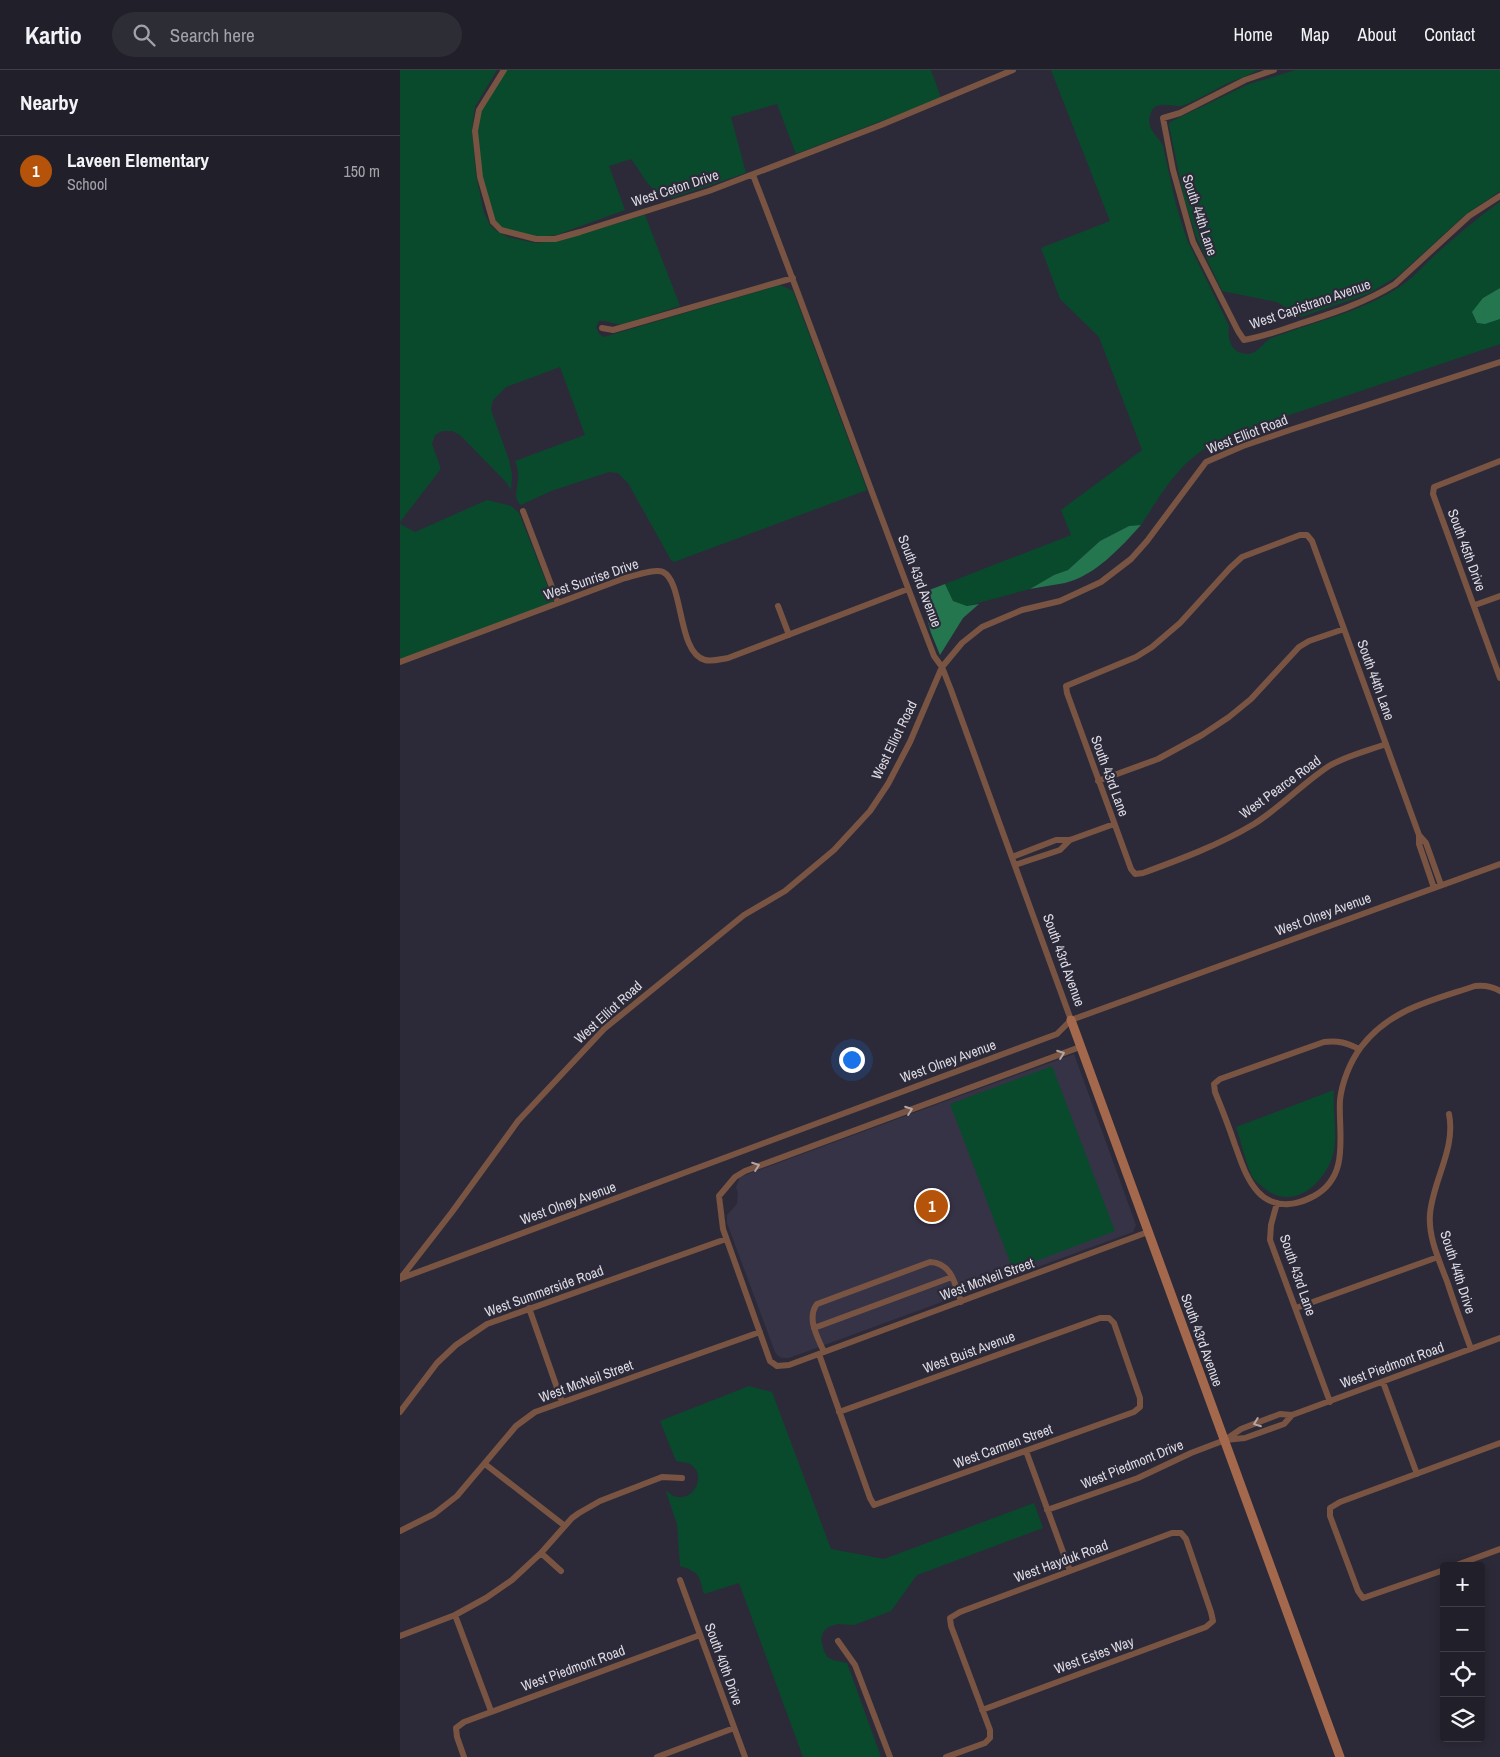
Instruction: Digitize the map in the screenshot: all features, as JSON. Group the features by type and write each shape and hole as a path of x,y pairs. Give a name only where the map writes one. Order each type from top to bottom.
{"street":[{"name":"West Ceton Drive","path":"504,70 479,110 475,131 480,177 493,222 501,230 536,240 555,238 675,203 753,175 1013,70"},
{"name":"South 44th Lane","path":"1244,340 1193,242 1173,170 1162,118 1180,112 1245,80 1270,70"},
{"name":"South 43rd Avenue","path":"753,175 908,589 934,656 942,667 1340,1757"},
{"name":"West Capistrano Avenue","path":"1244,340 1258,338 1315,319 1360,302 1395,284 1469,216 1500,196"},
{"path":"602,328 613,330 793,278"},
{"name":"West Elliot Road","path":"400,1279 452,1212 518,1121 604,1029 744,915 784,891 834,850 870,811 888,784 910,742 942,667 962,643 982,627 1022,610 1060,601 1101,582 1131,559 1147,541 1206,462 1280,433 1500,362"},
{"name":"South 45th Drive","path":"1500,461 1434,487 1433,494 1500,678"},
{"path":"523,511 558,603"},
{"name":"South 44th Lane","path":"1066,686 1136,657 1152,646 1180,623 1242,557 1300,535 1307,535 1312,541 1419,835 1419,844 1434,888"},
{"name":"West Sunrise Drive","path":"400,662 625,578 657,570 664,572 672,581 688,641 695,654 704,660 728,658 908,589"},
{"path":"1475,605 1500,596"},
{"path":"778,606 789,635"},
{"path":"1098,781 1158,759 1202,735 1251,699 1299,647 1344,629"},
{"name":"South 43rd Lane","path":"1066,686 1066,694 1130,869 1135,874"},
{"name":"West Pearce Road","path":"1135,874 1143,873 1202,851 1232,836 1273,811 1329,766 1386,744"},
{"path":"1012,857 1056,840 1070,840 1114,824"},
{"name":"South 44th Lane","path":"1419,835 1426,843 1441,885"},
{"path":"1015,866 1060,850 1070,840"},
{"path":"1042,845 1046,854"},
{"path":"1424,860 1432,858"},
{"name":"West Olney Avenue","path":"400,1279 1056,1034 1071,1020 1500,864"},
{"path":"1359,1049 1333,1040 1324,1042 1220,1079 1214,1084 1215,1092 1249,1180 1266,1199 1277,1203 1296,1204 1325,1188 1337,1169 1341,1156 1340,1099 1347,1072 1359,1049 1378,1028 1399,1013 1475,986 1485,985 1500,991"},
{"path":"760,1332 722,1229 719,1196 735,1177 744,1170 1080,1048"},
{"name":"South 44th Drive","path":"1449,1114 1452,1127 1450,1142 1434,1193 1430,1214 1432,1240 1471,1349"},
{"name":"South 43rd Lane","path":"1277,1203 1270,1225 1270,1240 1330,1402"},
{"name":"West McNeil Street","path":"400,1531 434,1514 457,1496 516,1426 535,1412 760,1332 770,1362 777,1366 789,1365 1148,1232"},
{"name":"West Summerside Road","path":"400,1412 425,1377 456,1345 487,1324 726,1239"},
{"path":"1296,1308 1438,1257"},
{"path":"839,1412 814,1328 812,1317 817,1304 930,1262 940,1263 950,1272 961,1302"},
{"path":"814,1328 952,1277"},
{"path":"529,1308 562,1402"},
{"name":"West Buist Avenue","path":"839,1412 1100,1318 1108,1318"},
{"name":"West Carmen Street","path":"839,1412 874,1505 1134,1412 1140,1407 1140,1398 1114,1323 1108,1318"},
{"name":"West Piedmont Road","path":"1292,1415 1500,1338"},
{"path":"1383,1382 1417,1474"},
{"name":"West Piedmont Drive","path":"1047,1510 1138,1478 1191,1453 1225,1440 1241,1429 1280,1414 1292,1415"},
{"name":"West Piedmont Drive","path":"1225,1440 1245,1438 1284,1424 1292,1415"},
{"path":"1440,1571 1363,1598 1358,1591 1330,1516 1330,1508 1340,1502 1500,1443"},
{"path":"1026,1451 1070,1571"},
{"path":"485,1464 565,1526"},
{"path":"400,1636 455,1615 486,1598 512,1580 541,1554 579,1513 600,1501 662,1477 682,1478"},
{"name":"West Hayduk Road","path":"982,1710 951,1626 950,1618 960,1612 1172,1533 1182,1533 1190,1548 1213,1620"},
{"path":"1465,1562 1500,1549"},
{"path":"541,1554 561,1570"},
{"name":"South 40th Drive","path":"680,1580 745,1757"},
{"path":"455,1615 491,1711"},
{"name":"West Estes Way","path":"982,1710 1206,1627 1213,1620"},
{"name":"West Piedmont Road","path":"464,1757 457,1738 456,1728 464,1722 700,1635"},
{"path":"838,1641 855,1666 890,1757"},
{"path":"946,1757 985,1743 990,1738 990,1730 982,1710"},
{"path":"657,1757 734,1728"}],"shaded area":[{"path":"1074,1054 1136,1225 1133,1232 789,1358 778,1356 727,1223 727,1215 737,1204 738,1193 736,1187 740,1177"}],"green space":[{"path":"400,70 497,70 475,107 472,129 476,175 484,213 490,225 498,232 508,237 535,243 558,241 645,215 680,306 623,324 599,321 596,327 599,334 604,337 780,285 793,291 867,490 674,562 671,560 628,483 618,473 609,472 551,491 521,505 516,496 518,474 515,461 585,435 560,367 506,387 493,400 491,410 509,460 512,475 511,490 506,482 460,435 452,431 442,431 435,435 432,444 440,470 400,522"},
{"path":"506,70 931,70 941,98 796,154 777,104 731,117 746,173 672,198 652,188 631,159 609,166 625,210 556,235 537,237 502,228 496,222 482,176 477,131 481,111"},
{"path":"1051,70 1258,70 1184,105 1156,106 1152,110 1149,120 1151,128 1163,146 1176,205 1187,240 1229,326 1231,344 1237,351 1250,354 1258,350 1270,339 1355,309 1386,295 1405,283 1459,234 1500,202 1500,288 1483,298 1474,317 1477,323 1485,324 1500,319 1500,344 1227,436 1198,453 1177,473 1141,525 1129,526 1100,541 1068,570 1054,575 1030,589 967,606 953,601 945,584 1071,535 1061,510 1142,450 1099,337 1060,299 1041,248 1110,221"},
{"path":"1296,70 1500,70 1500,191 1465,215 1398,276 1368,294 1301,317 1277,302 1222,291 1196,236 1184,198 1169,125 1170,122 1249,84"},
{"path":"1500,288 1500,319 1485,324 1477,323 1472,312 1483,298"},
{"path":"487,500 511,506 519,513 554,602 400,659 400,524 415,532"},
{"path":"1141,525 1107,560 1087,574 1065,583 1030,589 1054,575 1068,570 1100,541 1129,526"},
{"path":"945,584 953,601 967,606 979,604 963,618 940,655 931,633 921,597 924,592"},
{"path":"1052,1066 1115,1231 1013,1270 950,1104"},
{"path":"1334,1090 1334,1150 1332,1158 1321,1178 1313,1186 1295,1196 1285,1197 1274,1194 1264,1188 1254,1179 1251,1173 1236,1127"},
{"path":"749,1386 772,1392 831,1549 884,1559 1034,1503 1043,1528 917,1575 891,1611 854,1625 838,1624 828,1627 823,1632 821,1639 827,1657 847,1663 881,1757 803,1757 739,1583 704,1594 698,1575 680,1566 677,1524 666,1491 676,1497 684,1497 694,1490 698,1478 694,1467 688,1463 676,1461 660,1421"}],"place":[{"name":"Laveen Elementary","path":"932,1206"}]}
